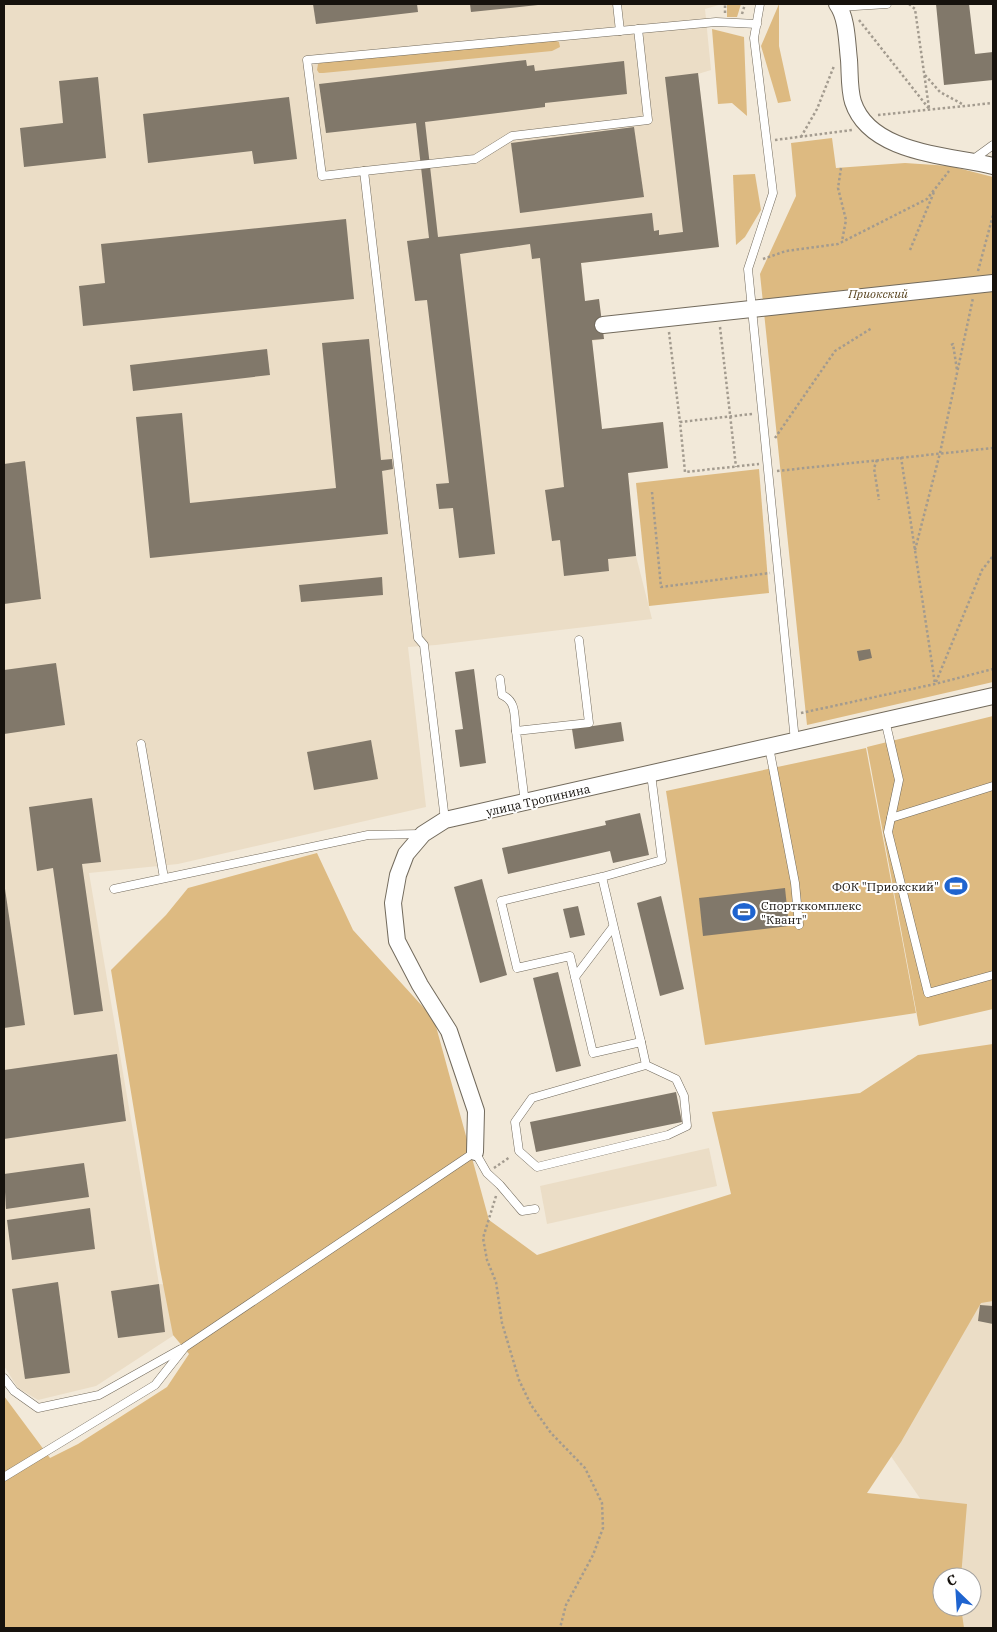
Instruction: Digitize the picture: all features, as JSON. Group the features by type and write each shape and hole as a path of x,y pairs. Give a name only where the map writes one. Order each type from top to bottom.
{"street":[{"path":"842,6 853,101 864,123 901,147 993,166"},
{"path":"603,325 993,283"},
{"name":"улица Тропинина","path":"475,1152 476,1111 449,1031 420,985 397,941 393,903 398,874 406,854 423,834 445,820 993,696"}],"lane":[{"path":"617,4 620,31"},
{"path":"760,4 754,38 773,193 748,269 795,741"},
{"path":"842,6 887,4"},
{"path":"638,29 648,120 512,136 476,159 322,176 307,60 638,29 716,22 757,24"},
{"path":"964,160 993,145"},
{"path":"364,171 418,638 424,645 445,820"},
{"path":"516,731 589,723 579,640"},
{"path":"500,678 502,695 509,698 513,704 525,803"},
{"path":"885,720 900,780 888,832 928,993 993,975"},
{"path":"141,744 164,878"},
{"path":"769,747 795,883 799,926"},
{"path":"641,1042 594,1053 570,956 517,968 501,901 602,877 662,860 650,774"},
{"path":"891,818 993,786"},
{"path":"114,889 368,835 423,834"},
{"path":"602,877 646,1065"},
{"path":"575,977 613,927"},
{"path":"646,1065 676,1079 684,1096 687,1126 668,1134 537,1166 519,1151 515,1122 532,1098 646,1065"},
{"path":"4,1378 14,1391 38,1408 99,1395 185,1347 475,1152 487,1173 522,1211 535,1209"},
{"path":"4,1477 155,1385 185,1347"}],"path":[{"path":"909,4 915,9 930,110"},
{"path":"842,6 930,110"},
{"path":"801,137 817,109 837,56 848,55"},
{"path":"925,75 940,92 965,106"},
{"path":"768,141 851,130 876,115 993,103"},
{"path":"750,263 786,252 838,244 927,199 952,167 964,160"},
{"path":"841,168 838,188 846,220 842,242"},
{"path":"910,250 936,188"},
{"path":"915,550 940,453 976,284 993,215"},
{"path":"718,313 736,466"},
{"path":"667,318 685,472 767,463"},
{"path":"766,452 835,351 872,328"},
{"path":"951,344 953,344 957,373"},
{"path":"680,422 761,413"},
{"path":"768,472 993,448"},
{"path":"901,457 935,684"},
{"path":"877,460 874,468 879,500"},
{"path":"652,492 661,587 778,572"},
{"path":"935,684 982,570 993,556"},
{"path":"792,714 935,684 993,669"},
{"path":"487,1173 519,1151"},
{"path":"500,1185 483,1238 487,1260 496,1282 502,1323 519,1380 531,1405 550,1433 585,1468 602,1503 603,1528 593,1556 566,1605 560,1628"}],"shaded area":[{"path":"4,4 722,4 705,9 711,70 698,74 719,247 581,263 585,301 599,299 604,339 592,341 602,429 663,422 668,468 628,473 636,556 652,619 408,647 426,807 178,864 89,873 159,1284 181,1286 188,1326 96,1386 38,1400 18,1388 4,1366"},
{"path":"709,1148 717,1186 547,1224 540,1186"},
{"path":"993,1279 993,1628 890,1628 932,1577 932,1617 982,1617 982,1567 940,1567 955,1549 886,1449"}],"green space":[{"path":"727,4 741,4 737,17 727,17"},
{"path":"779,4 779,46 791,101 778,103 761,46"},
{"path":"712,29 744,37 747,116 732,103 718,104"},
{"path":"553,40 559,42 560,47 552,51 323,73 319,73 317,70 318,64 323,62"},
{"name":"Приокский","path":"832,138 836,168 905,163 950,166 993,177 993,682 807,725 760,274 796,196 791,143"},
{"path":"755,174 761,210 745,237 736,245 733,175"},
{"path":"759,469 769,593 649,606 636,483"},
{"path":"993,716 993,1009 919,1026 867,747"},
{"path":"866,748 916,1013 705,1045 666,791"},
{"path":"317,853 353,930 434,1019 489,1220 537,1255 731,1194 712,1112 860,1093 918,1055 993,1044 993,1301 981,1303 901,1442 867,1493 967,1504 962,1567 932,1567 932,1617 962,1617 964,1628 4,1628 4,1396 50,1458 78,1444 167,1387 189,1354 173,1335 160,1269 111,970 166,915 188,888"}],"building":[{"path":"313,4 417,4 418,12 316,24"},
{"path":"470,4 538,4 538,5 471,12"},
{"path":"936,4 969,4 975,54 993,52 993,80 944,85"},
{"path":"526,60 527,66 534,65 535,71 624,61 627,94 545,103 545,107 425,122 438,237 652,213 654,231 659,230 659,235 683,232 665,77 698,73 719,247 581,263 585,301 599,299 604,339 592,340 602,429 663,422 668,468 628,473 636,556 608,559 609,571 564,576 560,540 552,541 545,490 564,487 540,258 532,259 530,244 460,254 495,554 459,558 453,508 439,509 436,484 449,483 427,300 415,301 407,241 429,238 416,123 326,133 319,84"},
{"path":"98,77 106,158 24,167 20,128 63,123 59,81"},
{"path":"289,97 297,159 254,164 252,151 148,163 143,114"},
{"path":"634,127 644,197 520,213 511,143"},
{"path":"346,219 354,299 83,326 79,286 105,283 101,244"},
{"path":"369,339 381,460 392,459 393,469 382,471 388,534 150,558 136,417 182,413 190,503 336,488 322,343"},
{"path":"267,349 270,375 133,391 130,365"},
{"path":"25,461 41,599 4,604 4,464"},
{"path":"382,577 383,595 301,602 299,585"},
{"path":"870,649 872,658 859,661 857,651"},
{"path":"56,663 65,725 4,734 4,670"},
{"path":"474,669 486,763 460,767 455,730 463,729 455,672"},
{"path":"621,722 624,741 575,749 572,729"},
{"path":"371,740 378,779 314,790 307,752"},
{"path":"92,798 101,862 82,864 103,1011 74,1015 53,868 37,871 29,807"},
{"path":"640,813 649,855 613,863 610,851 508,874 502,848 606,825 605,821"},
{"path":"482,879 507,975 480,983 454,887"},
{"path":"4,882 25,1025 4,1028"},
{"name":"Спортккомплекс \"Квант\"","path":"785,888 789,926 703,936 699,898"},
{"path":"661,896 684,989 660,996 637,903"},
{"path":"578,906 585,935 570,938 563,909"},
{"path":"558,972 581,1066 556,1072 533,978"},
{"path":"117,1054 126,1121 4,1139 4,1070"},
{"path":"676,1092 682,1122 536,1152 530,1122"},
{"path":"84,1163 89,1197 6,1209 4,1174"},
{"path":"90,1208 95,1249 12,1260 7,1220"},
{"path":"58,1282 70,1373 25,1379 12,1289"},
{"path":"159,1284 165,1332 118,1338 111,1291"},
{"path":"980,1305 993,1306 993,1324 978,1321"}],"place":[{"name":"ФОК \"Приокский\"","path":"956,886"},
{"name":"Спортккомплекс \"Квант\"","path":"744,912"}]}
